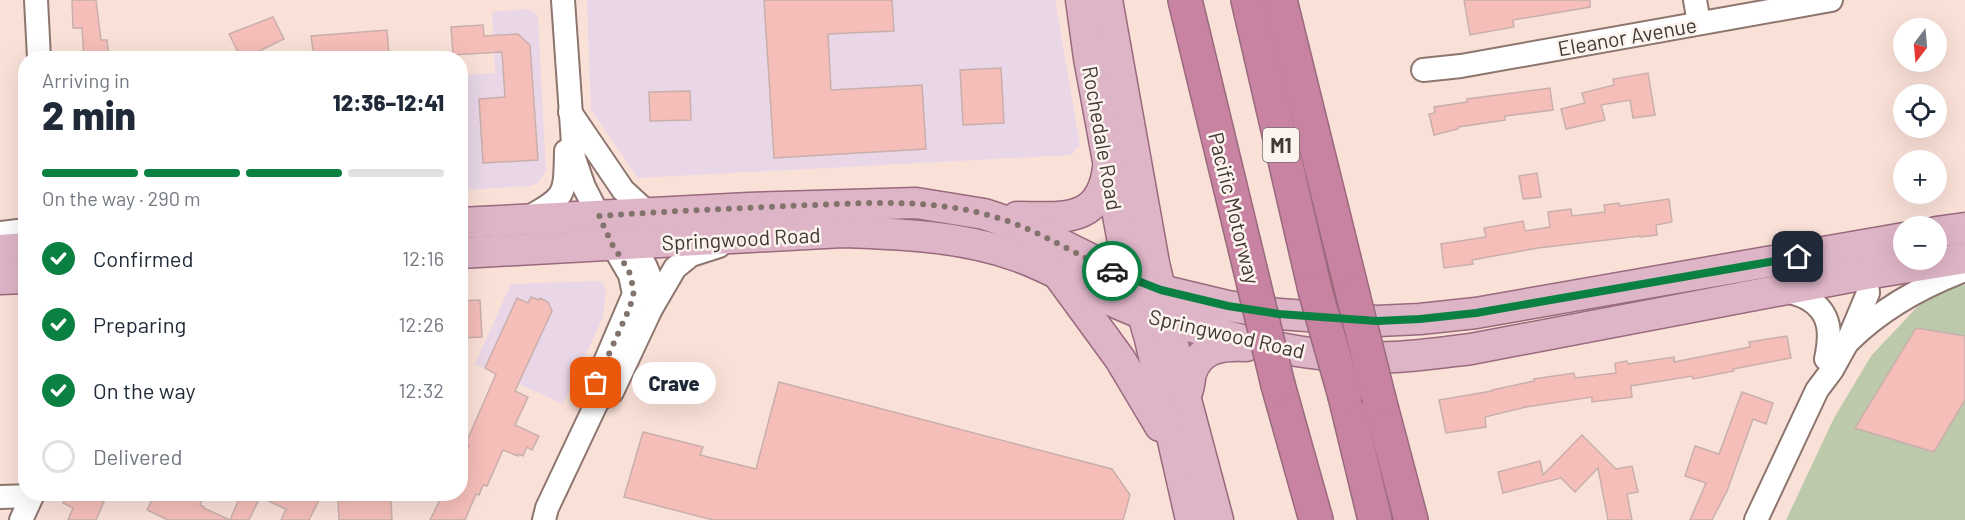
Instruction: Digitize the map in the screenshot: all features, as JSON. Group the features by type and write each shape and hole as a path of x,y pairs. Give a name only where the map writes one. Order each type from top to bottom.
{"highway":[{"name":"Pacific Motorway","path":"1185,0 1278,385 1316,520"},
{"name":"M1","path":"1248,0 1315,290 1345,396 1375,520"},
{"path":"1280,0 1411,520"}],"main road":[{"name":"Rochedale Road","path":"1081,0 1108,168 1125,253 1133,280 1156,317 1185,396 1218,520"},
{"name":"Rochedale Road","path":"1107,0 1151,248 1161,290 1150,339 1191,520"},
{"path":"999,219 1019,217 1055,219 1077,214 1088,207 1102,190 1106,183 1108,168"},
{"name":"Springwood Road","path":"468,223 916,203 984,214 1036,232 1133,280 1161,290 1228,306 1279,314 1377,321 1476,313 1574,297 1864,260 1965,258"},
{"path":"599,216 619,244"},
{"path":"1947,230 1965,228"},
{"name":"Springwood Road","path":"468,253 843,232 906,234 954,240 1018,256 1117,304 1156,317 1276,349 1329,355 1394,357 1495,345 1773,292 1864,260 1893,244"},
{"path":"0,250 18,249"},
{"path":"1058,275 1120,359 1176,452"},
{"path":"1185,396 1189,390 1189,381 1194,366 1198,358 1207,351 1238,345 1276,349"}],"street":[{"path":"36,0 39,51"},
{"path":"563,0 572,150 589,197 599,216"},
{"path":"1695,0 1699,23"},
{"name":"Eleanor Avenue","path":"1424,70 1461,66 1831,0"},
{"path":"569,111 623,190 647,213"},
{"path":"524,220 555,202 561,195 566,177 569,111"},
{"path":"0,232 18,231"},
{"path":"598,400 612,392 651,309 672,274 684,260 700,251 749,238"},
{"path":"619,244 643,262 651,277 653,286 651,309"},
{"path":"544,520 549,503 598,400 596,383 634,294 619,244"},
{"path":"1817,390 1832,370 1847,343 1868,293 1864,260"},
{"path":"1756,520 1817,390 1826,359 1864,260"},
{"path":"1847,343 1856,334 1922,289 1965,270"},
{"path":"1773,292 1785,291 1798,294 1821,309 1826,315 1828,324 1826,359"},
{"path":"0,497 18,496"},
{"path":"21,520 30,501"}],"shaded area":[{"path":"587,0 1055,0 1080,145 1071,155 638,178 591,110"},
{"path":"528,9 536,13 538,18 546,172 536,184 530,186 468,190 468,75 495,73 492,12"},
{"path":"597,281 603,284 606,292 603,317 563,404 475,364 511,284"}],"green space":[{"path":"1965,285 1965,520 1786,520 1834,418 1871,356 1918,306 1954,286"}],"building":[{"path":"72,0 96,0 101,40 107,40 108,51 84,51 82,28 73,28"},
{"path":"764,0 892,0 894,31 828,34 831,90 922,85 926,149 774,158"},
{"path":"1464,0 1590,0 1590,7 1513,20 1514,27 1470,35"},
{"path":"273,17 284,39 259,51 238,51 229,34"},
{"path":"483,25 484,36 518,34 530,45 538,160 483,163 479,99 505,97 502,52 468,54 468,51 453,51 451,27"},
{"path":"387,30 389,51 313,51 311,36"},
{"path":"1001,68 1004,123 963,125 960,70"},
{"path":"1648,73 1655,115 1633,118 1630,100 1601,105 1605,120 1566,129 1561,109 1585,103 1582,93 1614,85 1613,79"},
{"path":"1550,88 1553,110 1505,116 1505,120 1458,127 1458,129 1434,135 1429,114 1435,113 1434,107 1467,102 1467,99"},
{"path":"690,91 691,120 650,121 649,92"},
{"path":"1537,173 1541,197 1523,199 1519,176"},
{"path":"1669,199 1672,222 1656,225 1657,235 1538,248 1472,260 1473,264 1444,268 1441,244 1486,237 1484,228 1523,221 1525,231 1550,227 1548,212 1571,209 1572,216 1605,212 1604,205 1619,203 1620,206"},
{"path":"531,297 539,300 540,298 548,302 552,311 515,391 528,397 515,425 539,436 532,450 527,447 523,456 503,450 487,486 483,485 479,495 476,494 465,520 430,520 440,501 468,501 468,438 496,374 485,368 517,298 528,303"},
{"path":"480,300 482,337 468,338 468,301"},
{"path":"1916,328 1965,336 1965,400 1934,452 1855,428"},
{"path":"1787,336 1791,358 1693,379 1692,376 1631,386 1632,397 1592,402 1592,397 1526,407 1485,417 1486,427 1446,433 1439,400 1492,391 1534,381 1534,379 1574,373 1575,378 1616,373 1615,363 1627,361 1628,364 1674,357 1674,362 1750,347 1749,342"},
{"path":"779,382 1112,469 1130,495 1123,520 713,520 624,497 643,432 703,447 700,455 756,469"},
{"path":"1742,392 1773,403 1766,424 1753,419 1727,491 1712,520 1690,520 1706,483 1685,476 1695,446 1719,454"},
{"path":"1582,435 1616,469 1632,466 1638,492 1627,494 1632,520 1608,520 1598,468 1575,492 1561,478 1503,493 1498,472 1540,461 1543,475"},
{"path":"64,501 104,502 96,520 68,520 73,508 63,503"},
{"path":"152,501 202,501 200,505 204,508 230,520 168,520 147,510"},
{"path":"238,501 258,501 249,520 230,520"},
{"path":"269,501 318,501 309,520 281,520 286,509"},
{"path":"338,501 391,501 392,520 339,520"}],"way so far":[{"path":"596,383 634,294 629,271 612,244 599,216 749,208 916,203 984,214 1018,225 1053,240 1112,271"}],"place":[{"name":"Crave","path":"596,383"}],"route":[{"path":"1112,271 1161,290 1228,306 1279,314 1377,321 1476,313 1798,257"}]}
